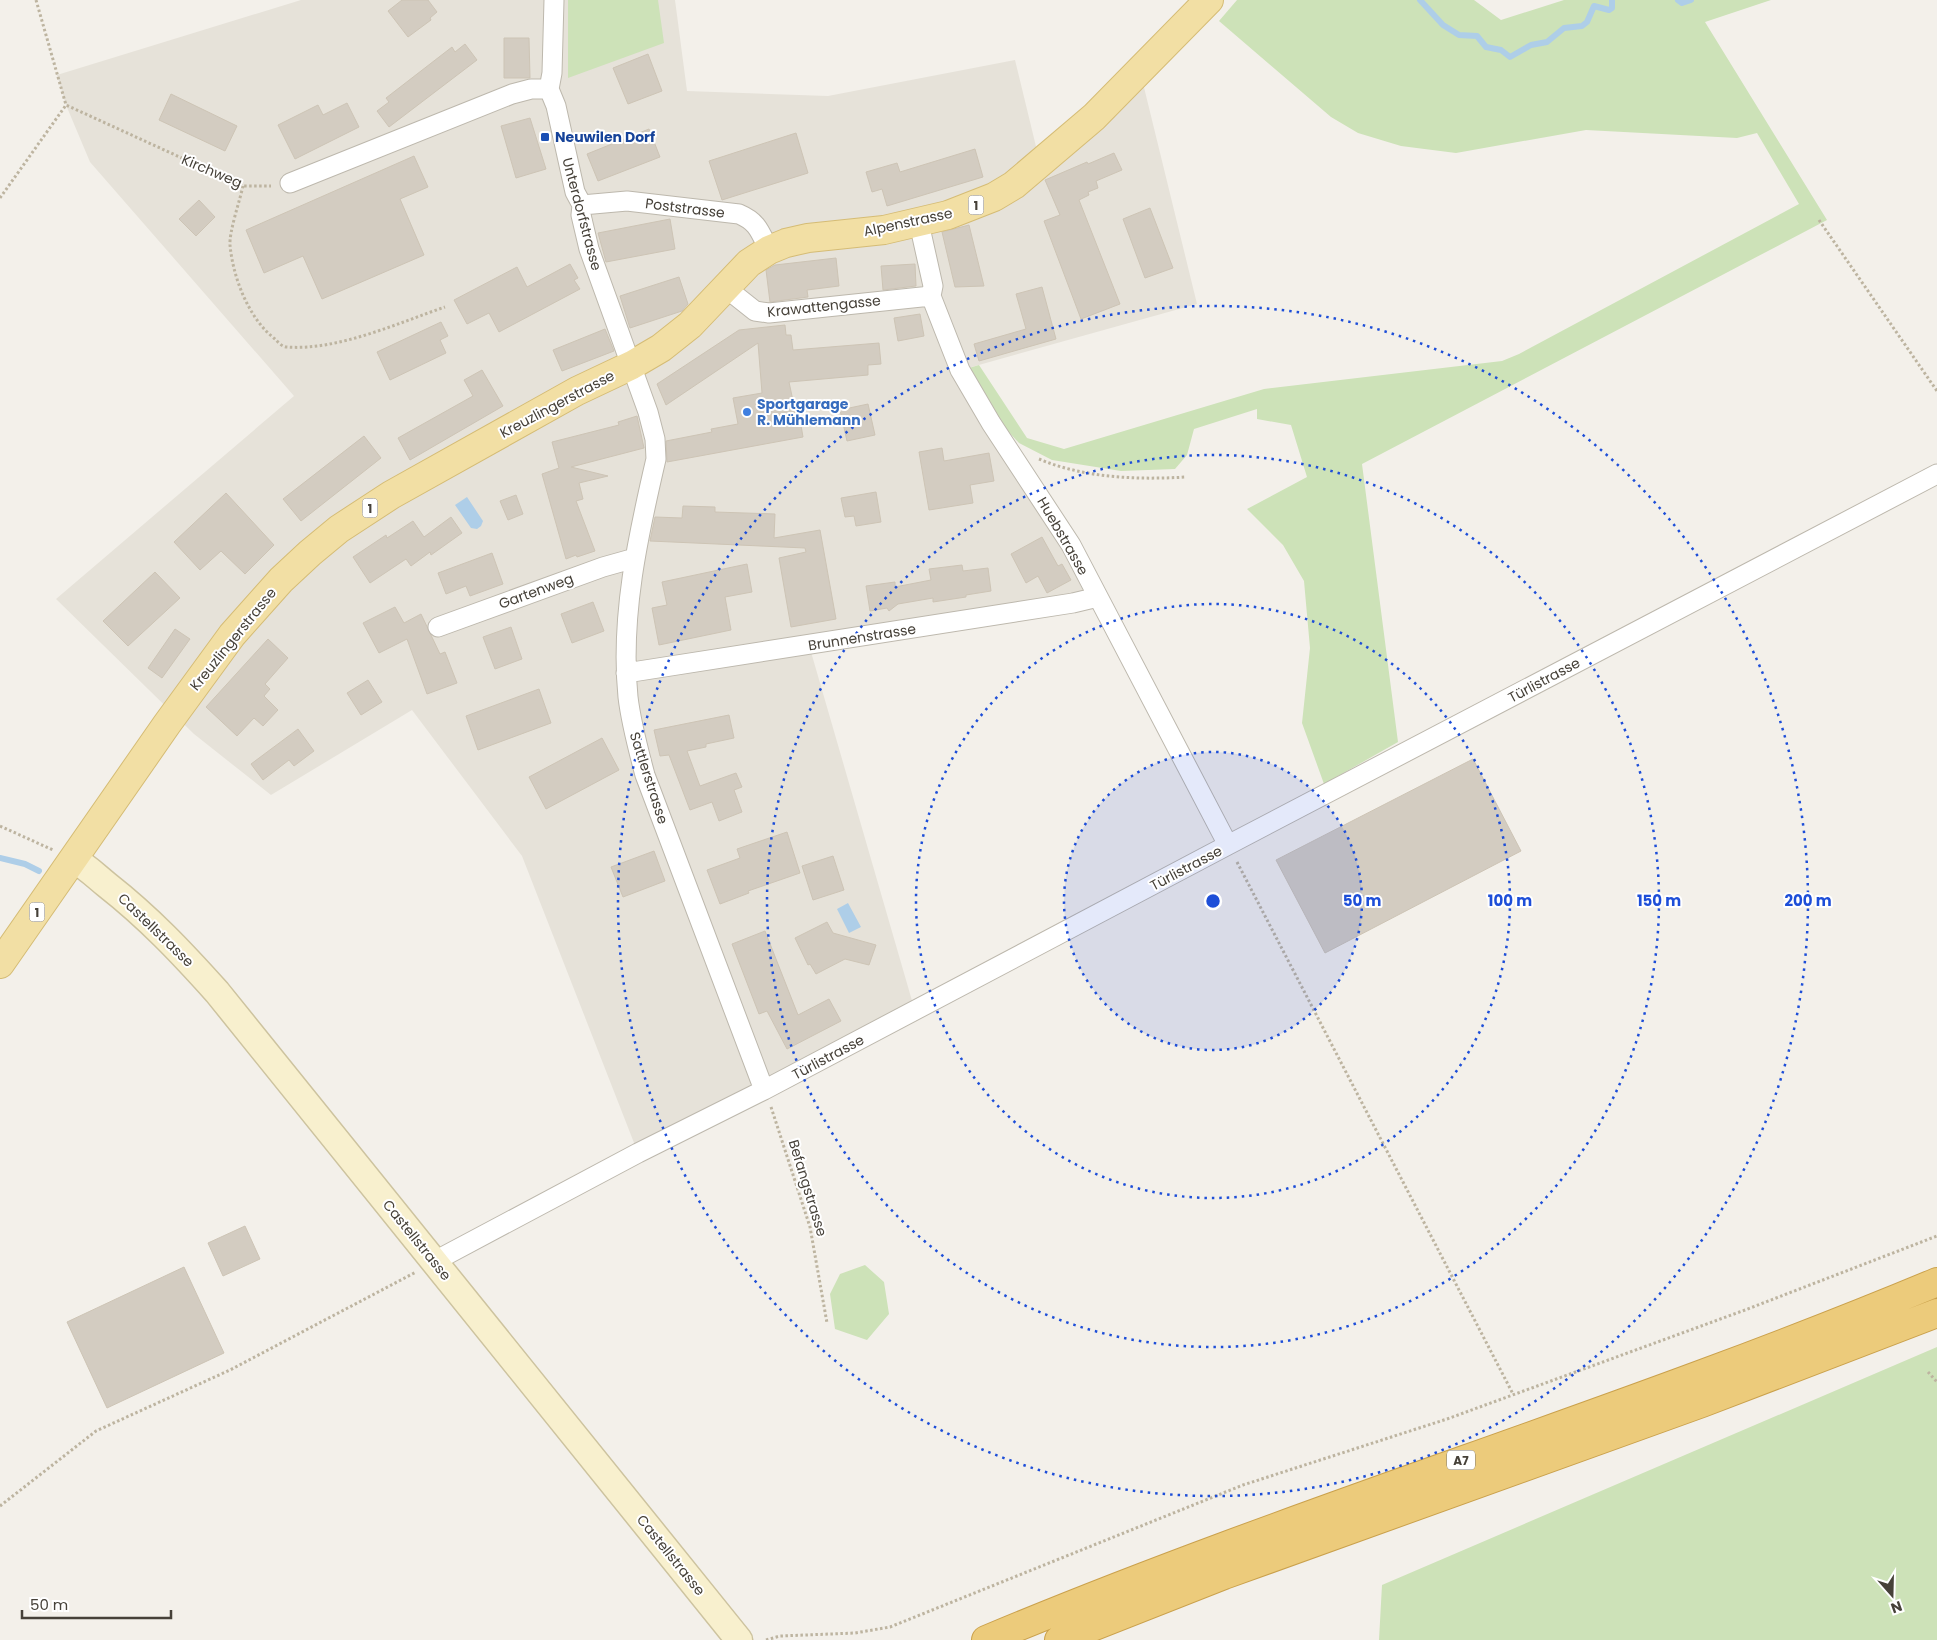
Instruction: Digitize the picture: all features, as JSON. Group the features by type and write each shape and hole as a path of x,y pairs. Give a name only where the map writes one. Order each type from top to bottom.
{"highway":[{"name":"A7","path":"986,1640 1173,1565 1691,1378 1937,1282"},
{"name":"A7","path":"1059,1640 1234,1572 1702,1404 1937,1313"}],"main road":[{"name":"Alpenstrasse","path":"632,365 678,336 749,263 769,250 786,243 808,238 884,230 919,223 971,208 1014,185 1094,117 1209,0"},
{"name":"Kreuzlingerstrasse","path":"0,964 167,724 232,635 281,580 339,529 391,495 577,391 632,365"}],"street":[{"name":"Unterdorfstrasse","path":"554,0 552,74 549,90 556,106 575,192 582,205 581,215 590,249 604,293 632,365"},
{"path":"290,183 512,94 530,89 549,90"},
{"name":"Poststrasse","path":"582,205 627,201 738,214 748,218 757,226 769,250"},
{"name":"Huebstrasse","path":"919,223 933,286 931,296 960,370 991,423 1059,525 1228,845"},
{"name":"Krawattengasse","path":"726,288 748,308 754,311 769,313 931,296"},
{"name":"Sattlerstrasse","path":"632,365 648,412 656,451 656,459 635,558 628,606 626,673 632,725 645,775 764,1090"},
{"name":"Türlistrasse","path":"435,1261 1937,474"},
{"name":"Gartenweg","path":"438,627 603,567 635,558"},
{"name":"Brunnenstrasse","path":"626,673 1073,603 1098,597"},
{"name":"Castellstrasse","path":"74,860 85,866 138,909 176,946 217,992 739,1640"}],"path":[{"path":"0,198 66,104 36,0"},
{"name":"Kirchweg","path":"66,104 243,186 264,187 290,183"},
{"path":"243,186 229,244 235,270 247,306 263,330 284,347 313,347 345,341 445,307"},
{"path":"1819,220 1937,391"},
{"path":"1012,454 1028,455 1049,464 1097,475 1158,479 1186,477"},
{"path":"0,826 30,840"},
{"path":"1228,845 1513,1394"},
{"name":"Befangstrasse","path":"764,1090 810,1227 827,1323"},
{"path":"766,1640 780,1636 855,1633 890,1627 1243,1485 1446,1419 1745,1310 1937,1236"},
{"path":"0,1506 96,1432 230,1370 435,1261"},
{"path":"1928,1372 1937,1382"}],"shaded area":[{"path":"301,0 675,0 687,91 828,96 1015,60 1040,163 1140,71 1197,304 961,370 1098,597 809,645 915,1011 638,1153 522,856 412,710 271,795 194,734 56,599 294,396 90,162 66,105 57,75"}],"green space":[{"path":"568,0 658,0 664,43 568,78"},
{"path":"1237,0 1474,0 1501,20 1564,0 1771,0 1705,22 1827,220 1362,464 1398,742 1324,784 1302,723 1310,648 1304,581 1283,545 1247,509 1307,477 1291,425 1257,419 1257,409 1194,429 1187,455 1175,469 1121,471 1052,460 1019,443 994,416 969,368 979,365 1027,438 1064,449 1264,389 1502,361 1519,354 1799,204 1757,133 1737,138 1586,130 1456,153 1401,146 1358,133 1331,117 1219,21"},
{"path":"865,1265 884,1282 889,1314 867,1340 835,1329 830,1294 840,1274"},
{"path":"1937,1347 1937,1640 1379,1640 1382,1585"}],"water":[{"path":"467,497 483,521 477,529 471,528 455,505"},
{"path":"848,903 861,927 849,933 837,909"}],"building":[{"path":"402,0 428,0 437,12 430,18 431,20 408,37 388,11"},
{"path":"504,38 529,38 530,78 504,78"},
{"path":"465,44 477,60 389,127 377,111 389,102 386,98 452,47 455,52"},
{"path":"648,54 662,91 628,104 613,68"},
{"path":"171,94 237,126 225,151 159,120"},
{"path":"347,103 359,127 295,159 278,125 318,105 323,115"},
{"path":"530,118 546,169 516,178 501,126"},
{"path":"649,129 660,157 598,181 587,154"},
{"path":"796,133 808,173 722,200 709,161"},
{"path":"975,149 983,177 887,206 882,189 872,192 866,172 897,163 900,172"},
{"path":"1114,153 1122,170 1096,181 1098,188 1088,192 1089,195 1079,200 1120,304 1081,319 1044,221 1060,215 1045,180"},
{"path":"414,156 428,187 400,199 424,255 322,299 303,256 264,273 246,230"},
{"path":"199,200 215,217 196,236 179,219"},
{"path":"1150,208 1173,268 1145,278 1123,219"},
{"path":"670,219 675,249 606,262 598,233"},
{"path":"969,225 984,286 955,287 942,232"},
{"path":"836,258 839,286 807,290 808,297 770,302 766,270 775,265"},
{"path":"570,264 578,278 574,280 580,289 499,332 489,313 467,324 454,300 517,267 527,287"},
{"path":"915,264 916,286 883,290 881,266"},
{"path":"679,277 688,304 682,311 630,328 620,296"},
{"path":"1042,287 1056,339 979,361 974,344 1026,329 1016,294"},
{"path":"920,314 924,336 898,341 894,318"},
{"path":"441,322 448,336 440,340 446,353 390,380 377,352"},
{"path":"785,325 786,335 791,335 793,350 879,343 881,364 868,365 868,375 789,382 796,415 799,414 803,437 667,462 666,441 712,432 711,429 738,424 733,398 762,393 758,343 666,405 657,384 739,330"},
{"path":"605,329 614,351 562,371 553,350"},
{"path":"482,370 503,406 410,460 398,438 473,396 464,380"},
{"path":"868,404 875,435 847,441 840,410"},
{"path":"637,416 644,448 571,467 608,476 579,483 583,499 576,501 595,551 566,559 542,474 559,468 552,442 619,425 618,422"},
{"path":"364,436 381,458 301,521 283,499"},
{"path":"942,448 944,461 989,453 994,481 970,485 973,503 929,510 919,452"},
{"path":"876,492 881,522 856,526 854,516 845,517 841,498"},
{"path":"226,493 274,545 245,574 221,551 200,570 174,542"},
{"path":"516,495 523,514 508,520 500,501"},
{"path":"683,506 715,507 715,512 775,514 774,538 820,530 836,619 791,627 779,558 806,552 805,548 650,541 655,517 682,518"},
{"path":"451,517 462,533 431,555 430,552 411,566 406,559 370,583 353,557 386,535 387,538 413,521 424,537"},
{"path":"1042,537 1058,566 1062,564 1071,580 1047,593 1038,576 1026,583 1011,554"},
{"path":"492,553 503,584 470,596 466,586 446,594 438,573"},
{"path":"747,564 752,592 725,597 731,630 659,645 652,608 667,605 662,582"},
{"path":"962,565 963,571 988,568 991,591 933,602 933,598 898,604 889,611 887,608 870,611 866,586 895,582 895,587 931,580 929,569"},
{"path":"155,572 180,598 128,646 103,621"},
{"path":"593,602 604,631 572,643 561,614"},
{"path":"395,607 404,623 421,614 440,654 445,652 457,683 427,694 407,639 379,653 363,623"},
{"path":"511,627 522,659 495,669 483,637"},
{"path":"175,629 190,639 162,678 148,668"},
{"path":"268,639 288,658 265,684 270,689 264,696 278,710 263,726 254,718 237,736 206,707"},
{"path":"368,680 382,702 361,715 347,693"},
{"path":"539,689 551,723 478,750 466,716"},
{"path":"729,715 734,738 706,744 706,747 687,751 700,786 736,773 742,787 734,790 742,812 719,821 712,802 690,810 669,755 660,756 654,730"},
{"path":"298,729 314,751 294,766 289,760 263,780 251,764"},
{"path":"602,738 619,770 546,809 529,777"},
{"path":"1473,759 1521,851 1325,953 1276,860"},
{"path":"787,832 800,873 748,891 749,893 720,904 707,870 740,858 737,849"},
{"path":"654,851 665,881 623,897 611,867"},
{"path":"833,856 844,890 813,900 802,866"},
{"path":"827,922 833,933 876,945 869,965 845,959 816,974 810,964 808,965 795,938"},
{"path":"765,931 798,1015 829,999 841,1021 787,1049 767,1011 759,1014 732,944"},
{"path":"245,1226 260,1259 223,1276 208,1243"},
{"path":"184,1267 224,1353 107,1408 67,1322"}],"waterway":[{"path":"1420,0 1443,25 1459,35 1477,36 1486,47 1501,50 1510,57 1531,45 1547,42 1564,28 1582,26 1587,22 1594,6 1609,10 1612,8 1612,0"},
{"path":"1678,0 1682,3 1691,0"},
{"path":"0,858 25,864 39,871"}],"place":[{"name":"Neuwilen Dorf","path":"545,137"},
{"name":"Sportgarage R. Mühlemann","path":"747,412"}]}
